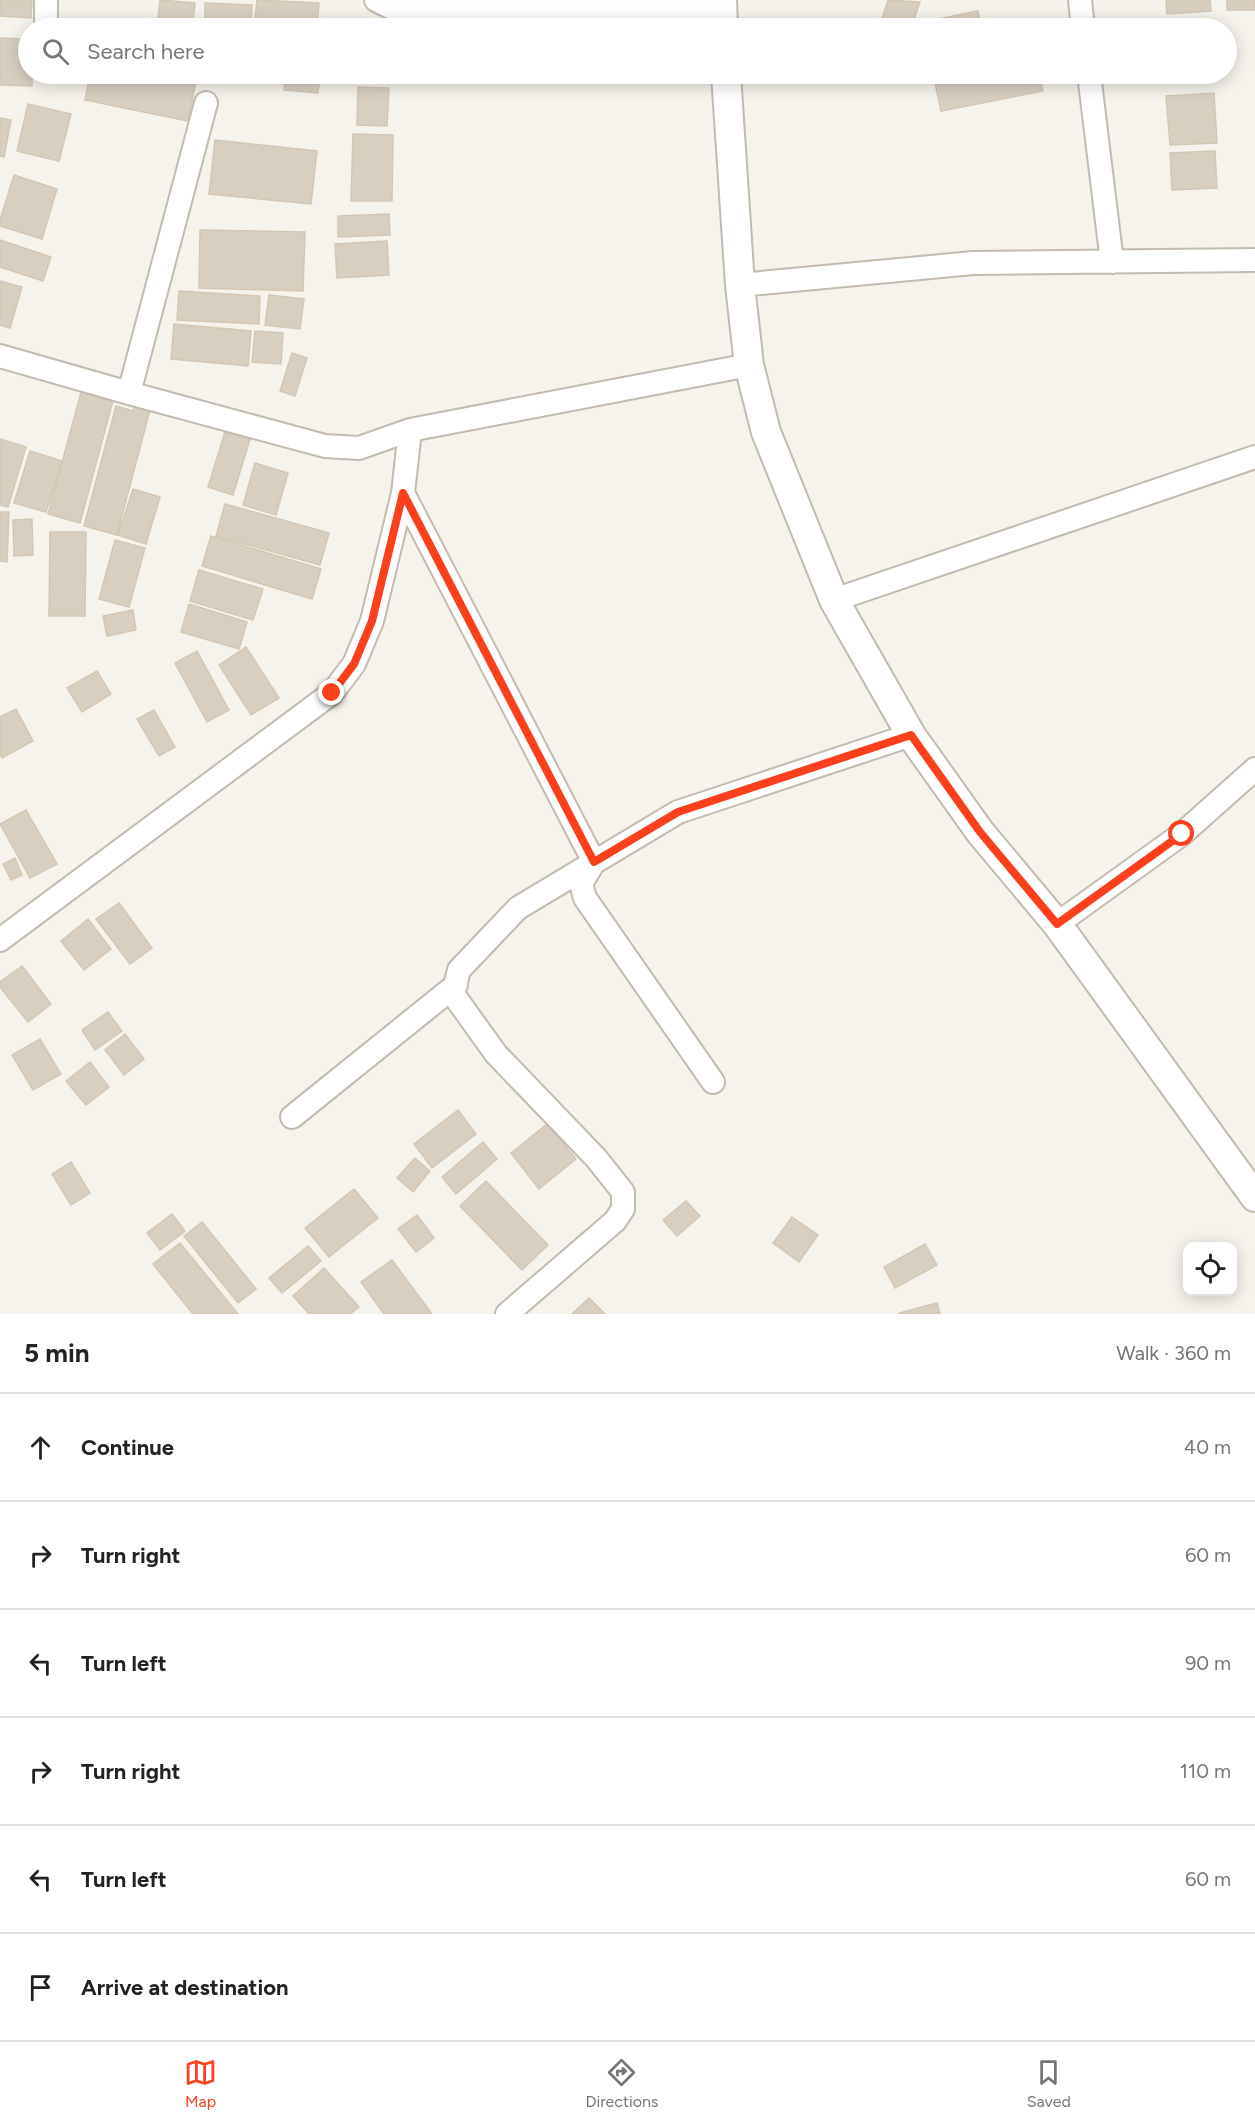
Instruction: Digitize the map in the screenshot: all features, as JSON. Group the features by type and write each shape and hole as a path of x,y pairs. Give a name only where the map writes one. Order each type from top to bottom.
{"street":[{"path":"46,0 46,18"},
{"path":"376,0 396,10 722,12"},
{"path":"1080,0 1082,18"},
{"path":"727,84 740,285 749,365 766,432 834,600 911,735 980,832 1057,924 1255,1197"},
{"path":"1090,84 1113,262"},
{"path":"129,393 206,103"},
{"path":"740,285 973,263 1255,260"},
{"path":"0,356 325,446 359,448 410,430 749,365"},
{"path":"0,940 332,693 354,664 372,621 403,493 410,430"},
{"path":"834,600 1255,457"},
{"path":"403,493 594,862"},
{"path":"507,1314 615,1221 623,1209 623,1192 596,1158 496,1054 453,994 459,970 518,908 678,812 911,735"},
{"path":"1057,924 1182,834 1255,769"},
{"path":"594,862 581,884 585,898 713,1082"},
{"path":"292,1117 456,985"}],"building":[{"path":"0,0 32,0 31,18 0,16"},
{"path":"160,0 195,3 193,18 158,18"},
{"path":"257,0 319,3 318,18 255,18"},
{"path":"888,0 920,2 914,18 882,18"},
{"path":"1166,0 1210,0 1211,11 1167,14"},
{"path":"1227,0 1255,0 1255,10 1227,10"},
{"path":"205,3 252,5 251,18 205,18"},
{"path":"978,11 980,18 943,18"},
{"path":"0,38 18,39 18,84 32,84 32,86 0,85"},
{"path":"88,84 195,84 188,121 85,100"},
{"path":"284,84 319,84 318,93 284,90"},
{"path":"935,84 1041,84 1043,91 941,111"},
{"path":"358,87 389,88 387,126 357,125"},
{"path":"1214,93 1217,143 1170,145 1166,96"},
{"path":"28,104 71,114 59,161 17,151"},
{"path":"0,118 11,120 4,157 0,156"},
{"path":"353,134 393,135 392,201 351,201"},
{"path":"215,140 317,151 311,204 209,194"},
{"path":"1215,151 1217,188 1172,190 1170,153"},
{"path":"14,175 57,189 42,239 0,226"},
{"path":"389,214 390,235 338,237 338,216"},
{"path":"200,230 305,232 303,291 199,288"},
{"path":"0,240 51,257 43,281 0,267"},
{"path":"387,241 389,275 337,278 335,244"},
{"path":"0,281 22,287 10,328 0,325"},
{"path":"179,291 260,296 259,324 177,320"},
{"path":"269,295 304,299 300,329 265,325"},
{"path":"174,324 251,331 248,366 171,359"},
{"path":"255,331 283,333 281,364 252,362"},
{"path":"292,353 307,358 295,396 280,391"},
{"path":"82,389 114,397 80,523 48,514"},
{"path":"135,402 151,406 117,535 84,526 116,406 133,411"},
{"path":"225,432 250,439 233,495 208,487"},
{"path":"0,439 26,447 8,507 0,505"},
{"path":"30,451 62,461 46,512 14,503"},
{"path":"255,463 288,473 276,515 243,505"},
{"path":"133,489 160,497 146,544 118,535"},
{"path":"225,504 329,533 320,565 216,536"},
{"path":"0,512 9,512 7,562 0,561"},
{"path":"32,519 33,555 14,556 13,520"},
{"path":"50,532 86,532 85,616 49,616"},
{"path":"211,536 321,569 312,599 202,566"},
{"path":"115,540 145,548 129,607 99,599"},
{"path":"199,570 263,589 253,620 190,601"},
{"path":"189,604 247,622 239,649 181,632"},
{"path":"133,610 136,630 107,636 103,616"},
{"path":"246,647 279,698 251,715 219,665"},
{"path":"197,651 229,710 207,722 175,663"},
{"path":"97,671 111,694 82,712 67,688"},
{"path":"16,709 33,741 2,758 0,717"},
{"path":"154,710 175,747 159,756 137,719"},
{"path":"26,810 57,864 30,878 0,824"},
{"path":"15,858 22,875 11,880 3,864"},
{"path":"119,903 152,948 130,964 96,919"},
{"path":"88,919 111,949 84,970 61,941"},
{"path":"22,966 51,1004 28,1022 0,987 0,982"},
{"path":"108,1012 122,1031 95,1050 82,1030"},
{"path":"125,1034 144,1059 124,1075 105,1050"},
{"path":"40,1039 61,1074 33,1090 12,1055"},
{"path":"90,1062 109,1087 86,1105 66,1081"},
{"path":"458,1110 476,1134 432,1168 414,1144"},
{"path":"547,1124 576,1159 539,1189 511,1153"},
{"path":"483,1142 497,1159 456,1194 442,1177"},
{"path":"415,1158 430,1171 413,1192 397,1178"},
{"path":"71,1162 90,1193 71,1205 52,1174"},
{"path":"486,1181 548,1245 522,1270 460,1206"},
{"path":"354,1189 378,1218 329,1257 305,1228"},
{"path":"686,1201 700,1216 677,1236 663,1220"},
{"path":"172,1214 185,1231 160,1250 147,1233"},
{"path":"417,1215 434,1238 416,1252 398,1229"},
{"path":"792,1217 818,1235 799,1262 773,1243"},
{"path":"202,1222 256,1289 238,1303 184,1236"},
{"path":"180,1243 238,1314 193,1314 153,1264"},
{"path":"925,1244 937,1265 895,1288 884,1267"},
{"path":"308,1246 321,1261 282,1293 269,1278"},
{"path":"392,1260 432,1314 384,1314 361,1282"},
{"path":"324,1268 359,1307 350,1314 309,1314 293,1296"},
{"path":"589,1298 605,1314 572,1314"},
{"path":"937,1303 940,1314 899,1314 899,1313"}],"route":[{"path":"332,693 354,664 372,621 403,493 594,862 678,812 911,735 980,832 1057,924 1182,834"}]}
